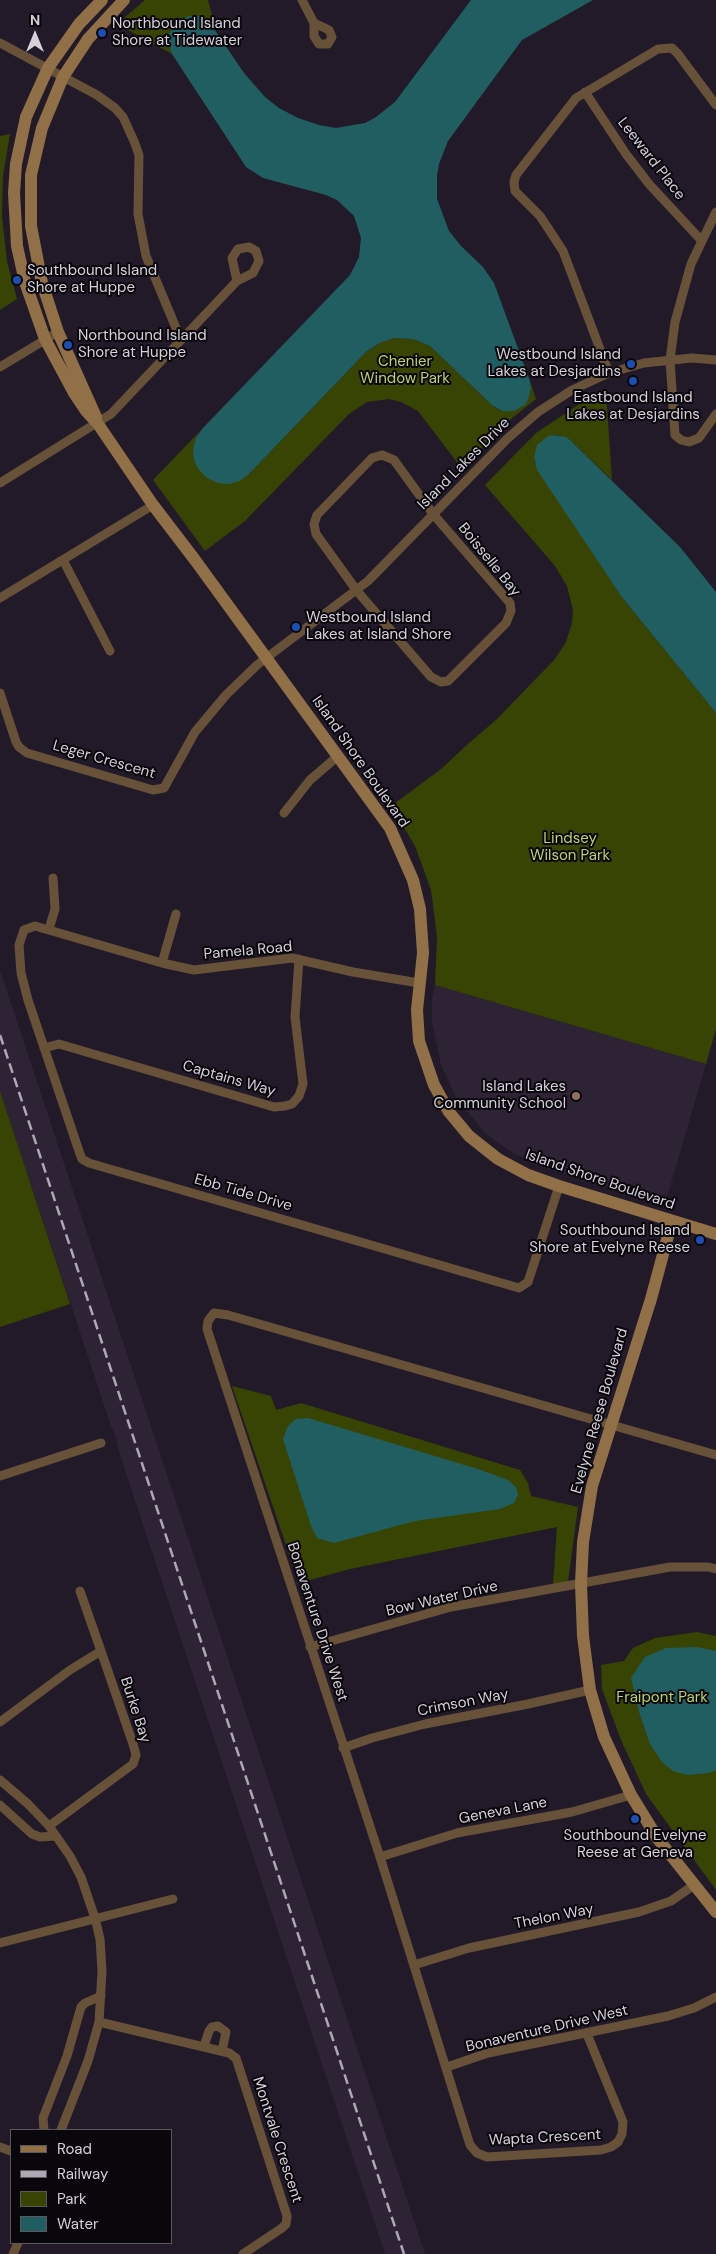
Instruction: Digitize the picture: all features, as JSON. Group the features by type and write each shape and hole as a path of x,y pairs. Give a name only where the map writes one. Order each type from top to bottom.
{"street":[{"name":"Island Shore Boulevard","path":"102,0 79,24 48,68 26,116 16,164 14,193 17,246 22,270 45,339 74,393 86,411 98,424 153,505 390,828 414,880 422,934 423,953 417,1010 419,1041 434,1085 449,1112 468,1136 498,1159 528,1175 558,1186 716,1234"},
{"name":"Island Shore Boulevard","path":"98,424 58,332 42,283 33,240 30,212 31,175 42,128 63,76 88,38 124,0"},
{"path":"302,0 314,23"},
{"path":"0,43 97,95 115,108 129,128 139,155 138,214 146,256 181,340"},
{"path":"609,373 563,251 540,216 516,191 514,182 516,175 569,106 585,92 664,47 672,48 678,54 716,105"},
{"name":"Leeward Place","path":"585,92 626,154 649,184 701,240"},
{"path":"716,212 701,240 680,300 670,360 676,435 681,440 689,442 699,438 716,414"},
{"path":"0,483 98,424 118,408 237,281"},
{"path":"0,366 58,332"},
{"name":"Island Lakes Drive","path":"265,658 357,591 399,552 433,514 508,438 538,412 572,390 609,373 644,363 692,358 716,360"},
{"path":"357,591 316,534 314,524 317,515 372,458 382,455 394,460 433,514"},
{"path":"0,598 153,505"},
{"name":"Boisselle Bay","path":"357,591 431,677 441,682 448,681 453,677 506,623 511,610 510,603 433,514"},
{"path":"63,560 110,651"},
{"name":"Leger Crescent","path":"0,692 16,742 21,749 135,785 160,790 168,784 185,747 205,719 226,695 265,658"},
{"path":"284,813 310,780 338,756"},
{"path":"49,929 55,909 54,878"},
{"path":"162,963 176,914"},
{"name":"Pamela Road","path":"24,930 35,926 49,929 162,963 200,970 285,958 299,959 353,972 419,983"},
{"name":"Ebb Tide Drive","path":"24,930 19,944 21,973 80,1154 82,1159 88,1163 519,1288 528,1282 558,1186"},
{"name":"Captains Way","path":"44,1048 59,1044 267,1105 285,1106 292,1104 299,1096 303,1084 295,1016 299,959"},
{"name":"Evelyne Reese Boulevard","path":"672,1221 592,1486 584,1542 581,1584 583,1636 590,1690 604,1737 631,1795 658,1838 716,1912"},
{"name":"Bonaventure Drive West","path":"610,1425 228,1315 214,1314 208,1321 207,1329 447,2067 488,2053 588,2034 668,2016 694,2008 716,1997"},
{"path":"610,1425 716,1455"},
{"path":"0,1476 100,1443"},
{"name":"Bow Water Drive","path":"310,1647 451,1607 670,1566 708,1566 716,1569"},
{"name":"Burke Bay","path":"49,1826 133,1764 136,1755 80,1591"},
{"path":"0,1722 70,1670 101,1651"},
{"name":"Crimson Way","path":"343,1748 425,1724 590,1690"},
{"path":"0,1780 28,1804 49,1826 70,1856 81,1877 100,1939 102,1971 99,2022 88,2060 61,2129"},
{"name":"Geneva Lane","path":"380,1857 457,1833 572,1812 631,1795"},
{"path":"0,1805 32,1834 40,1837 56,1836"},
{"name":"Evelyne Reese Boulevard","path":"694,1885 716,1900"},
{"name":"Thelon Way","path":"414,1965 469,1948 639,1912 671,1901 694,1885"},
{"path":"0,1943 173,1899"},
{"path":"44,2129 43,2118 67,2056 80,2007 101,1996"},
{"name":"Montvale Crescent","path":"99,2022 204,2046 229,2053 236,2058 288,2216 286,2224 282,2228 242,2254"},
{"path":"204,2046 209,2031 212,2027 218,2026 226,2032 222,2051"},
{"name":"Wapta Crescent","path":"447,2067 470,2145 477,2153 486,2157 606,2148 618,2142 622,2134 623,2122 588,2034"}],"shaded area":[{"path":"0,970 425,2254 385,2254 119,1452 116,1437 0,1091"},
{"name":"Island Lakes Community School","path":"435,985 706,1064 665,1204 536,1165 510,1151 486,1134 457,1099 441,1065 432,1021 432,1000"}],"green space":[{"path":"145,0 208,0 215,27 208,20 169,45 172,54 117,24"},
{"path":"10,134 3,176 2,217 7,261 17,299 0,310 0,136"},
{"name":"Chenier Window Park","path":"394,338 413,339 430,346 493,406 501,411 531,388 530,381 536,399 506,423 462,469 418,411 401,402 389,399 367,402 349,414 245,521 205,551 153,480 202,429 196,438 249,474 367,351 380,343"},
{"name":"Lindsey Wilson Park","path":"606,392 612,480 571,441 560,436 553,435 534,458 535,464 621,596 716,713 716,1029 706,1064 435,985 437,937 431,890 415,846 391,806 441,769 497,719 555,659 566,642 572,623 573,610 567,586 555,566 485,485 536,433 581,403"},
{"path":"0,1091 70,1304 0,1327"},
{"path":"232,1386 271,1396 276,1410 301,1403 520,1470 528,1483 531,1496 578,1507 568,1582 553,1585 557,1527 350,1569 299,1583"},
{"name":"Fraipont Park","path":"697,1632 716,1636 716,1890 646,1794 621,1740 602,1689 601,1665 624,1661 633,1648 655,1638"}],"water":[{"path":"471,0 593,0 522,40 448,141 439,164 437,176 437,199 449,231 461,246 483,267 494,283 530,381 531,388 528,400 525,405 514,411 502,411 493,406 430,346 413,339 394,338 380,343 367,351 249,474 240,481 229,484 218,483 207,478 199,470 194,460 193,449 196,438 202,429 350,275 359,257 361,238 354,216 337,200 326,195 263,178 246,167 172,54 169,45 169,35 173,26 189,16 199,16 208,20 244,73 265,97 279,108 298,118 336,128 365,123 395,102"},
{"path":"553,435 566,437 571,441 680,547 716,592 716,713 621,596 537,470 534,458 537,445"},
{"path":"308,1418 478,1469 508,1480 516,1487 518,1495 514,1503 500,1509 415,1521 334,1543 317,1538 311,1526 283,1439 288,1426 296,1419"},
{"path":"697,1647 716,1651 716,1770 709,1773 687,1775 673,1771 662,1762 650,1744 640,1715 631,1678 645,1657 666,1648"}],"railway":[{"path":"0,1035 404,2254"}],"place":[{"name":"Northbound Island Shore at Tidewater","path":"102,33"},
{"name":"Southbound Island Shore at Huppe","path":"17,280"},
{"name":"Northbound Island Shore at Huppe","path":"68,345"},
{"name":"Westbound Island Lakes at Desjardins","path":"631,364"},
{"name":"Eastbound Island Lakes at Desjardins","path":"633,381"},
{"name":"Westbound Island Lakes at Island Shore","path":"296,627"},
{"name":"Island Lakes Community School","path":"576,1096"},
{"name":"Southbound Island Shore at Evelyne Reese","path":"700,1240"},
{"name":"Southbound Evelyne Reese at Geneva","path":"635,1819"}]}
